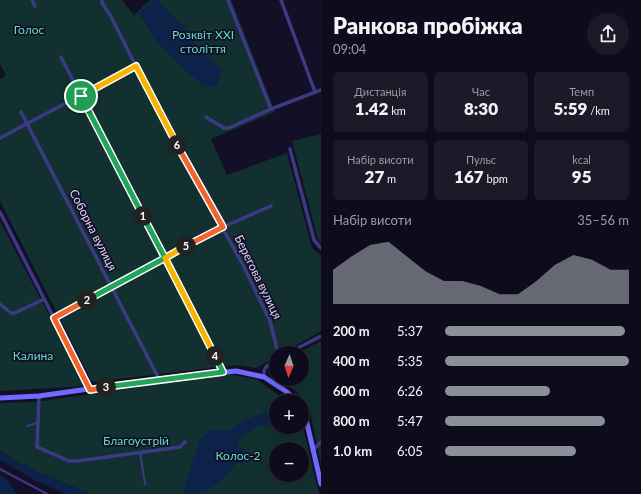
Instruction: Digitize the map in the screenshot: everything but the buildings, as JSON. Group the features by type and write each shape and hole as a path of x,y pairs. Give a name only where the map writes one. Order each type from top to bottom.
{"street":[{"path":"32,0 35,6"},
{"name":"Берегова вулиця","path":"102,0 102,3 110,15 181,154 223,227 270,321 276,346"},
{"path":"228,0 271,109"},
{"path":"281,0 315,92"},
{"path":"61,57 223,372"},
{"path":"0,138 136,66"},
{"path":"206,117 224,128 229,128 271,109 321,90"},
{"name":"Соборна вулиця","path":"20,112 159,379"},
{"path":"290,149 314,240 321,248"},
{"path":"54,318 223,227 271,206"},
{"path":"0,212 90,390"},
{"path":"0,304 11,313 16,313 44,299"},
{"path":"302,346 321,336"},
{"path":"264,377 263,370 265,366 269,364"},
{"path":"0,398 39,396 90,390 159,379 223,372 248,372 264,377 290,394"},
{"path":"39,396 36,447 69,461 180,447 185,442"},
{"path":"309,432 321,484"},
{"path":"314,450 321,442"}],"lane":[{"path":"27,426 37,423"},
{"path":"140,452 145,484"},
{"path":"0,469 47,494"}],"green space":[{"path":"0,0 122,0 134,15 150,0 231,0 275,112 211,139 227,175 287,153 312,248 321,256 321,331 295,346 269,346 269,361 256,368 237,365 92,382 0,201 0,79 6,76 0,64"},
{"path":"321,134 321,243 318,240 292,141"},
{"name":"Калина","path":"0,221 85,384 85,386 0,391"},
{"path":"321,341 321,464 309,407 309,394 298,394 289,386 309,386 309,347"},
{"name":"Благоустрій","path":"227,374 256,379 277,394 269,394 269,434 305,434 307,442 269,442 269,482 309,482 309,452 319,494 91,494 35,471 0,451 0,403 35,402"}],"water":[{"path":"155,0 158,0 190,33 200,51 223,71 216,87 204,86 183,69 156,41 139,13"},
{"path":"26,352 46,352 45,360 30,360 27,358"},
{"path":"269,412 269,426 258,426 241,436 236,442 239,447 248,453 249,461 235,464 221,482 203,492 186,494 184,489 199,440 211,430 227,431 252,417"},
{"path":"0,451 35,471 91,494 65,494 34,480 0,460"},
{"path":"0,475 9,481 17,494 0,494"}],"route":[{"path":"81,96 136,66 181,154 223,227 165,258 223,372 159,379 90,390 54,318 165,258 81,96"}],"park label":[{"name":"Голос","path":"29,30"},
{"name":"Розквіт XXI століття","path":"203,42"},
{"name":"Колос-2","path":"238,456"}]}
